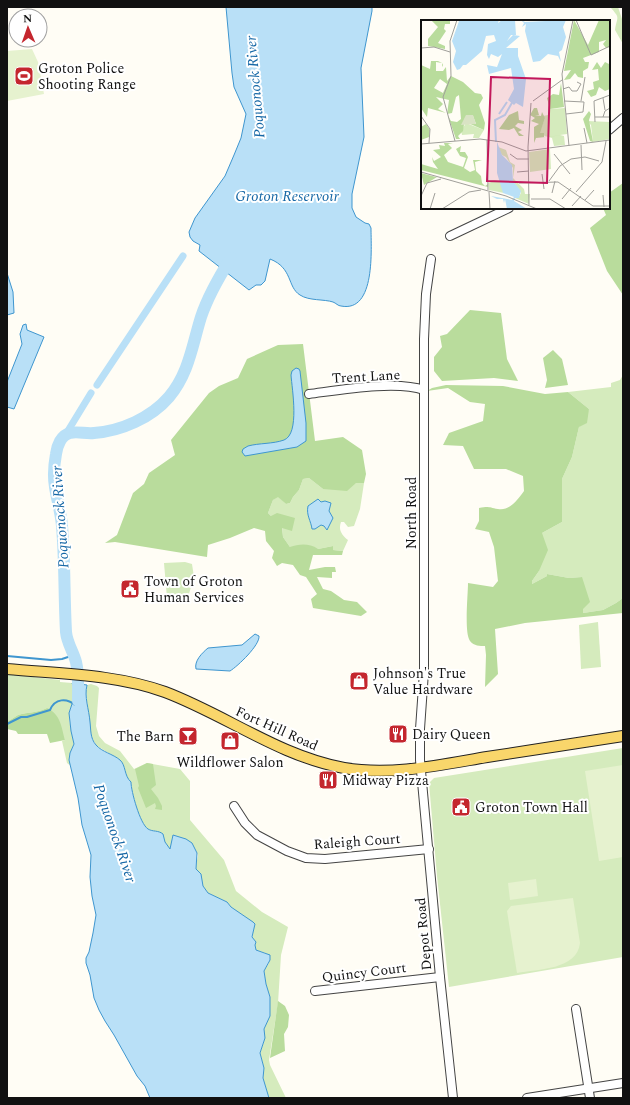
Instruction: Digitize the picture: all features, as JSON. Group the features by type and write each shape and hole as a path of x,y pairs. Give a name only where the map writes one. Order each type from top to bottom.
{"main road":[{"name":"Fort Hill Road","path":"7,669 92,677 135,683 166,693 193,705 281,748 319,762 345,768 373,770 421,768 623,736"}],"street":[{"path":"610,129 623,118"},
{"path":"450,236 507,209"},
{"name":"North Road","path":"421,768 420,729 424,672 425,319 431,259"},
{"name":"Trent Lane","path":"309,394 351,389 399,386 424,390"},
{"name":"Depot Road","path":"421,768 440,977 453,1098"},
{"name":"Raleigh Court","path":"234,806 245,823 257,835 287,851 306,858 325,859 429,849"},
{"name":"Quincy Court","path":"315,991 440,977"},
{"path":"576,1009 590,1098"},
{"path":"527,1098 623,1083"}],"green space":[{"path":"610,7 618,7 623,22 623,44 615,30 617,16"},
{"name":"Groton Police Shooting Range","path":"32,49 38,62 44,94 7,101 7,51"},
{"path":"623,183 623,295 607,271 590,228 606,215 603,209 610,209 610,192"},
{"path":"470,310 501,313 507,359 518,381 494,378 442,381 434,371 434,357 442,347 440,336 447,334"},
{"path":"303,344 315,441 343,437 362,450 366,474 364,483 356,483 347,491 323,489 309,478 303,479 299,490 290,503 286,504 278,497 273,500 268,513 271,516 277,513 295,518 292,531 282,528 283,537 290,547 304,545 318,549 333,546 333,550 343,551 342,555 313,555 309,570 335,567 336,572 332,572 332,578 317,577 323,589 331,591 344,600 357,602 367,612 361,616 313,608 311,599 317,594 306,577 300,575 293,565 282,563 277,566 272,558 274,551 266,541 265,531 254,528 208,545 207,557 115,542 105,543 117,535 133,493 144,484 149,473 175,455 171,440 209,393 219,386 238,378 247,359 278,345"},
{"path":"553,350 562,359 568,385 545,388 547,380 543,358"},
{"path":"623,375 623,598 603,610 583,613 582,577 569,578 547,574 547,576 532,584 532,581 539,571 542,533 562,522 562,479 572,457 579,427 589,409 568,392 611,387 611,383 620,380"},
{"path":"446,385 503,386 545,394 568,392 589,409 587,423 579,427 572,457 562,479 562,522 542,533 548,550 539,571 532,581 532,584 547,576 547,574 569,578 582,577 590,602 583,609 583,613 603,610 623,598 623,613 525,623 495,629 498,674 485,687 485,646 473,644 468,637 468,583 493,587 498,581 494,547 489,532 475,529 479,521 479,508 487,507 502,509 510,506 516,501 524,491 523,476 506,469 474,469 463,446 443,445 449,433 483,421 485,404 470,402 448,388 427,391 432,388"},
{"path":"309,478 323,489 364,483 360,509 354,526 348,527 344,522 341,522 341,532 348,540 343,551 333,550 333,546 318,549 290,547 283,537 282,527 268,513 273,500 278,496 286,504 290,503 299,490 303,479"},
{"path":"185,562 192,564 194,577 188,597 167,598 164,563"},
{"path":"598,622 601,667 581,669 579,625"},
{"path":"7,674 60,680 60,682 72,683 75,696 69,714 74,744 70,755 71,766 67,763 62,741 65,740 47,708 40,711 18,715 7,722"},
{"path":"91,684 99,688 96,726 99,736 105,743 120,751 134,769 147,763 180,769 190,781 190,820 224,860 236,891 262,912 288,927 281,955 278,1003 269,1060 286,1098 269,1098 263,1078 264,1068 260,1053 264,1042 264,1029 270,1013 270,997 264,971 269,963 265,953 256,950 253,940 255,924 231,907 227,902 208,893 203,886 199,873 196,869 198,856 192,846 173,835 170,850 165,842 163,834 148,829 145,826 136,807 131,782 127,778 120,760 97,746 90,733 86,690 87,685"},
{"path":"47,708 58,718 65,740 50,743 47,734 18,734 16,731 7,729 7,722 18,715 40,711"},
{"path":"623,748 623,957 449,987 429,783 434,778"},
{"path":"147,763 153,764 156,785 151,789 158,798 162,806 162,810 155,809 155,803 146,808 138,788 139,786 135,769"},
{"path":"623,765 623,857 599,861 585,771"},
{"path":"536,879 538,896 510,900 508,883"},
{"path":"573,898 580,943 577,952 572,959 555,967 517,973 507,911 511,906"},
{"path":"278,1001 285,1006 289,1015 288,1027 284,1034 285,1051 270,1058"}],"water":[{"name":"Groton Reservoir","path":"226,7 372,7 361,68 364,137 352,194 352,208 356,217 369,224 371,228 371,263 366,290 360,300 352,305 340,306 333,302 308,298 300,295 296,292 283,267 270,259 265,281 261,285 256,285 249,290 199,251 200,245 193,241 190,237 189,232 195,218 225,176 241,138 246,114 234,87"},
{"path":"7,273 13,292 14,313 7,315"},
{"path":"26,324 27,330 44,337 14,409 7,407 7,382 22,344 20,334 23,325"},
{"path":"296,368 300,371 306,423 306,441 297,447 245,456 242,452 243,449 248,446 280,441 289,436 294,420 291,375 292,371"},
{"path":"318,499 321,502 325,501 331,503 329,511 333,518 327,530 321,525 315,529 312,529 308,515 308,506"},
{"path":"255,634 259,636 256,645 238,665 230,671 196,669 197,660 208,648 242,645"},
{"path":"72,683 87,685 86,699 93,740 98,747 122,762 127,777 131,782 136,807 145,826 150,830 163,834 165,842 170,849 173,835 186,839 192,843 197,853 196,869 201,874 203,886 208,893 227,902 231,907 255,924 252,937 256,942 256,950 270,955 270,960 264,971 270,997 270,1016 264,1029 265,1038 260,1053 264,1068 263,1078 269,1098 150,1098 145,1086 137,1076 99,1010 94,998 90,975 86,963 96,915 90,877 91,855 82,825 78,798 69,760 74,744 69,713 75,695 75,689"}],"waterway":[{"path":"97,385 183,256"},
{"name":"Poquonock River","path":"78,701 77,667 66,632 62,526 54,479 54,466 57,448 62,438 67,434 76,432 104,432 135,422 153,411 169,397 176,388 186,369 201,317 207,302 218,279 231,258"},
{"path":"66,434 91,393"},
{"path":"7,656 51,660 62,659 74,655"},
{"path":"7,724 21,717 27,717 50,710 55,703 61,700 68,701 75,705"}],"place":[{"name":"Groton Police Shooting Range","path":"24,76"},
{"name":"Town of Groton Human Services","path":"130,589"},
{"name":"Johnson's True Value Hardware","path":"359,681"},
{"name":"Dairy Queen","path":"398,734"},
{"name":"The Barn","path":"188,736"},
{"name":"Wildflower Salon","path":"230,741"},
{"name":"Midway Pizza","path":"328,780"},
{"name":"Groton Town Hall","path":"461,807"}]}
